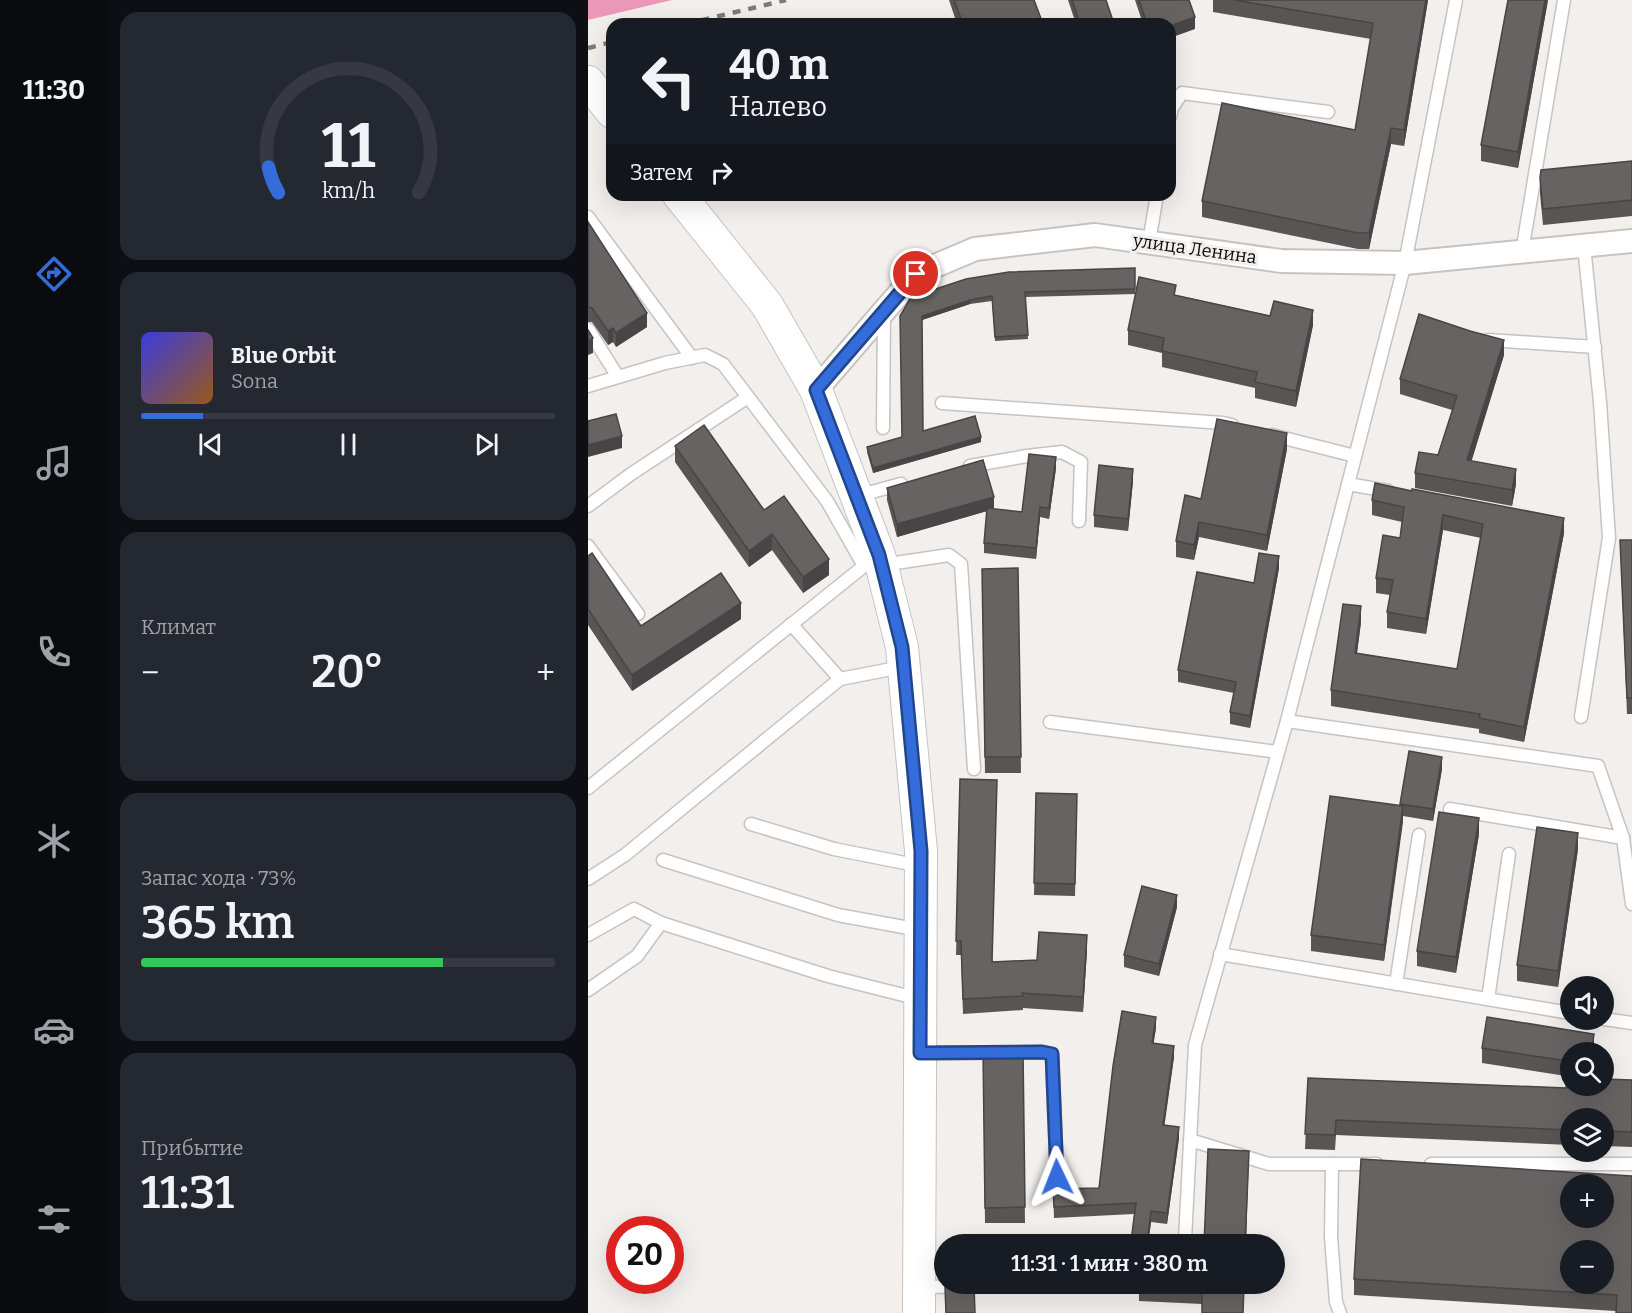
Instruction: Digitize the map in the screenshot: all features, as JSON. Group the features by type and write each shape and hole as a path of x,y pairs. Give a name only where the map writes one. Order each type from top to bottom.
{"main road":[{"path":"588,82 606,104"},
{"path":"684,201 767,305 816,390 856,497 873,566 902,647 921,866 919,1300"}],"street":[{"name":"улица Ленина","path":"816,390 916,274 975,249 1095,235 1281,261 1405,264 1632,241"}],"lane":[{"path":"1185,1234 1195,1045 1287,721 1405,264 1456,0"},
{"path":"1522,252 1540,174 1564,0"},
{"path":"1176,102 1182,93 1328,112"},
{"path":"1149,242 1156,201"},
{"path":"588,217 692,358"},
{"path":"1581,717 1609,538 1600,402 1584,246"},
{"path":"884,310 884,428"},
{"path":"588,329 618,377"},
{"path":"1470,338 1595,347"},
{"path":"588,386 665,363 705,355 723,364 827,501 873,566"},
{"path":"588,506 631,474 748,397"},
{"path":"942,404 1223,423 1355,456"},
{"path":"954,469 1062,452 1081,462 1079,521"},
{"path":"856,497 911,481"},
{"path":"1348,484 1404,494"},
{"path":"588,546 638,614"},
{"path":"588,788 791,624 873,566 949,555 961,564 974,769"},
{"path":"791,624 840,679"},
{"path":"588,879 625,855 840,679 903,666"},
{"path":"1287,721 1598,766 1623,838 1632,904"},
{"path":"1050,722 1278,752"},
{"path":"1449,809 1623,838"},
{"path":"751,824 834,849 921,866"},
{"path":"1396,984 1419,835"},
{"path":"1488,999 1509,854"},
{"path":"663,860 838,915 921,930"},
{"path":"588,935 634,909 661,923 828,976 920,999"},
{"path":"588,990 637,956 661,923"},
{"path":"1220,954 1560,1011"},
{"path":"1614,1020 1632,1023"},
{"path":"920,1053 1042,1052 1052,1054 1057,1177"},
{"path":"1190,1140 1269,1164 1389,1164"},
{"path":"1332,1164 1331,1237 1336,1302 1340,1313"},
{"path":"1424,1164 1632,1164"},
{"path":"919,1300 983,1294"}],"shaded area":[{"path":"588,0 672,0 588,20"}],"building":[{"path":"954,0 1034,0 1041,18 961,18"},
{"path":"1072,0 1106,0 1112,18 1078,18"},
{"path":"1139,0 1189,0 1195,17 1176,24 1176,18 1145,18"},
{"path":"1234,0 1426,0 1404,130 1391,128 1369,233 1358,233 1202,201 1222,103 1355,130 1373,23"},
{"path":"1508,0 1545,0 1518,152 1481,145"},
{"path":"1632,161 1632,200 1543,209 1541,170"},
{"path":"588,222 647,313 616,333 613,328 608,331 592,308 588,307"},
{"path":"1135,268 1135,289 1025,292 1028,335 995,337 992,296 970,300 922,316 923,431 975,416 981,437 873,468 867,447 902,437 900,316 911,297 966,279 1009,272"},
{"path":"1139,277 1176,285 1174,295 1270,316 1274,301 1313,310 1296,391 1255,382 1257,372 1162,351 1164,338 1128,330"},
{"path":"1419,314 1504,340 1467,460 1516,469 1512,490 1415,473 1419,452 1438,455 1457,396 1400,379"},
{"path":"588,330 593,338 588,341"},
{"path":"616,414 622,436 588,445 588,421"},
{"path":"1217,419 1287,433 1267,535 1199,522 1194,545 1176,541 1185,495 1201,499"},
{"path":"704,425 764,510 784,496 829,559 803,577 772,534 749,551 675,446"},
{"path":"1029,454 1056,457 1049,508 1040,507 1036,548 984,543 987,508 1022,512"},
{"path":"983,460 994,497 897,524 887,488"},
{"path":"1099,465 1133,469 1128,519 1094,515"},
{"path":"1375,483 1564,518 1524,727 1479,718 1480,714 1331,690 1343,604 1361,606 1355,653 1457,669 1483,524 1443,515 1426,619 1387,612 1393,580 1376,578 1383,535 1400,538 1404,507 1372,500"},
{"path":"1620,540 1632,540 1632,698 1627,698"},
{"path":"592,553 641,626 721,573 741,603 632,675 588,609 588,556"},
{"path":"1259,553 1279,556 1250,716 1230,712 1236,682 1178,670 1197,572 1254,583"},
{"path":"1018,568 1021,757 985,757 982,569"},
{"path":"1409,751 1442,757 1433,809 1400,804"},
{"path":"960,779 997,780 992,962 1037,960 1039,932 1087,935 1083,997 1022,993 1023,996 963,999 961,941 956,941"},
{"path":"1036,793 1077,794 1075,884 1034,883"},
{"path":"1330,796 1403,806 1384,945 1311,935"},
{"path":"1439,812 1479,818 1456,957 1417,951"},
{"path":"1537,827 1578,833 1558,971 1517,965"},
{"path":"1142,886 1177,895 1159,964 1124,955"},
{"path":"1122,1011 1156,1017 1152,1043 1174,1046 1163,1125 1179,1127 1167,1213 1151,1211 1148,1234 1132,1234 1136,1203 1054,1207 1053,1189 1099,1188 1113,1066"},
{"path":"1487,1017 1594,1034 1593,1042 1560,1042 1560,1060 1482,1048"},
{"path":"983,1050 1023,1050 1025,1207 985,1208"},
{"path":"1308,1078 1560,1088 1560,1096 1614,1096 1614,1079 1632,1080 1632,1132 1614,1131 1614,1108 1560,1108 1560,1130 1336,1120 1335,1135 1305,1134"},
{"path":"1208,1149 1249,1151 1245,1234 1204,1234"},
{"path":"1361,1159 1600,1174 1560,1174 1560,1228 1614,1228 1614,1175 1632,1176 1632,1313 1616,1313 1617,1295 1601,1294 1614,1294 1614,1240 1560,1240 1560,1292 1354,1279"},
{"path":"945,1294 974,1294 975,1313 946,1313"},
{"path":"1202,1294 1244,1294 1243,1313 1202,1313"}],"railway":[{"path":"711,18 786,0"},
{"path":"588,48 606,44"}],"route":[{"path":"916,274 816,390 879,555 902,647 921,851 920,1053 1042,1052 1052,1054 1057,1177"}]}
